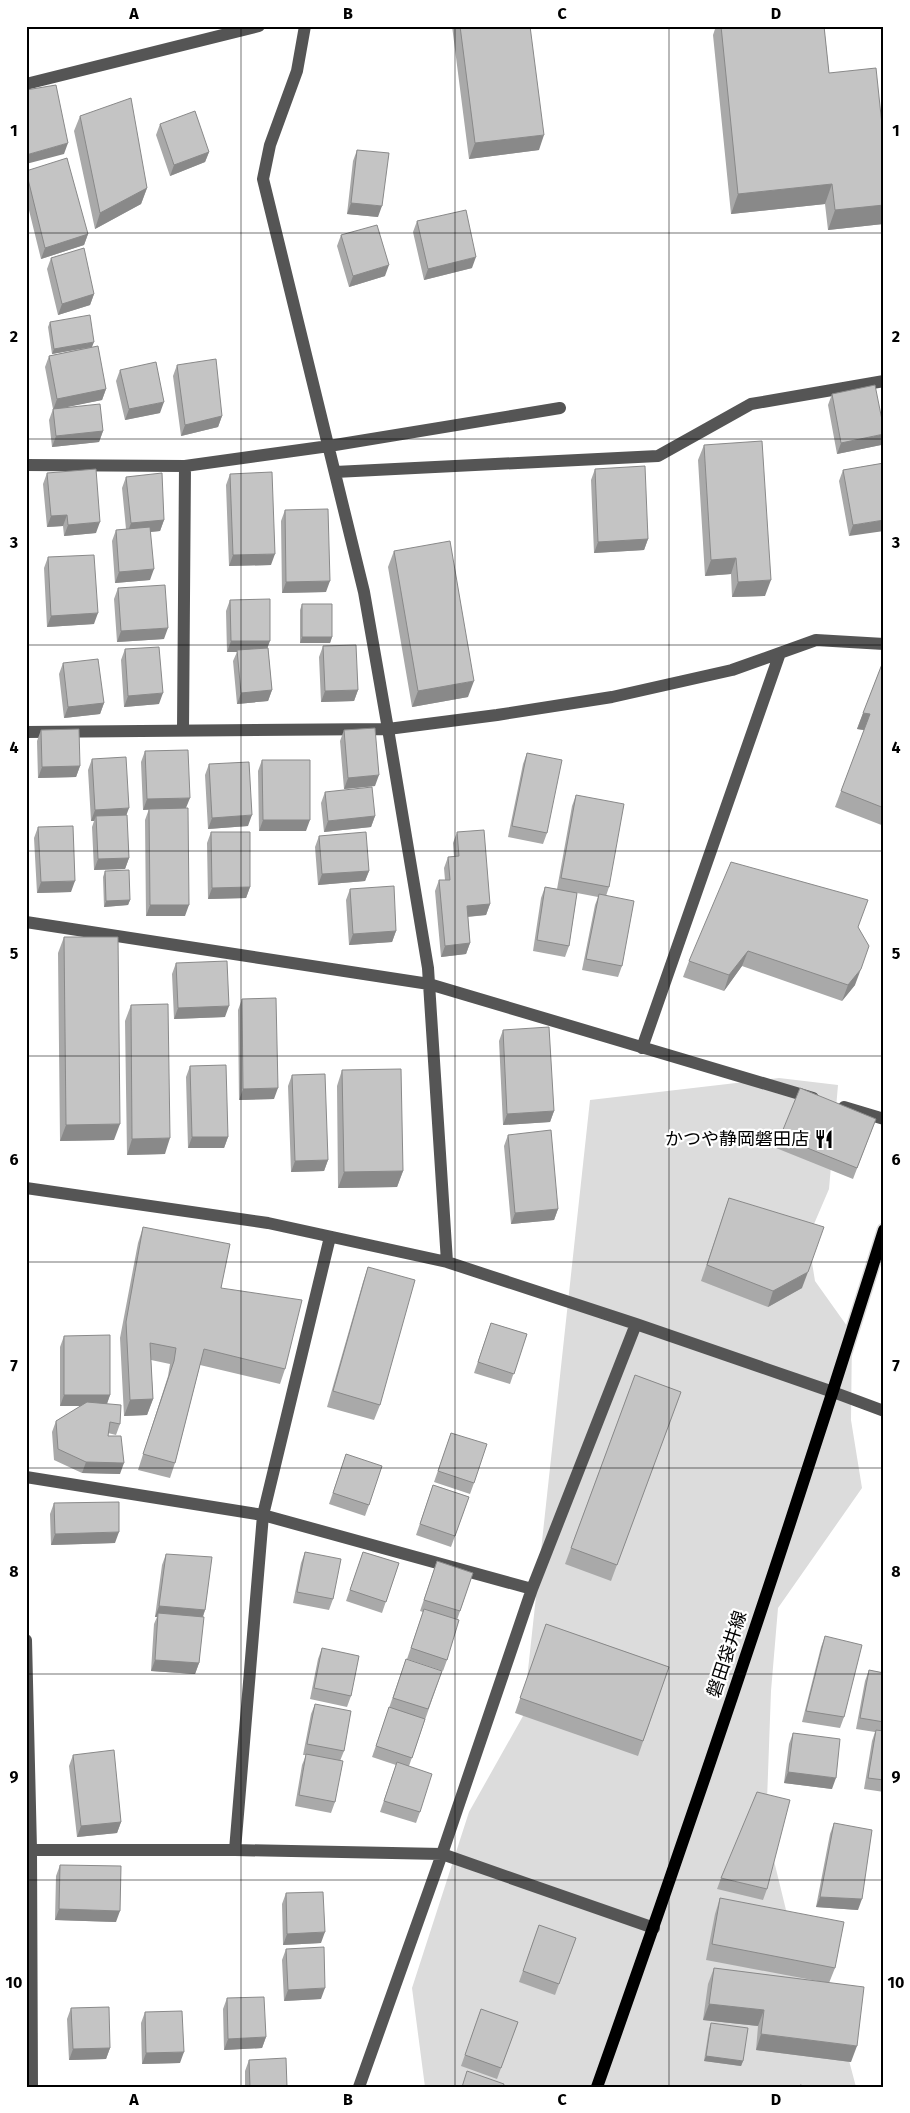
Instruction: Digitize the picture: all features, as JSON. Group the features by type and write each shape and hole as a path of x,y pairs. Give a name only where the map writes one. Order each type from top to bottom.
{"main road":[{"name":"磐田袋井線","path":"597,2087 654,1928 833,1392 884,1230"}],"street":[{"path":"26,84 259,26"},
{"path":"305,26 296,71 270,145 262,179 364,592 388,729 428,968 447,1262"},
{"path":"334,472 658,456 751,404 884,381"},
{"path":"26,465 185,466 329,446 560,408"},
{"path":"183,730 185,466"},
{"path":"26,732 388,729 612,698 732,670 816,640 884,644"},
{"path":"642,1048 780,653"},
{"path":"26,922 428,984 884,1119"},
{"path":"26,1188 268,1223 447,1262 636,1324 884,1411"},
{"path":"235,1850 263,1515 330,1237"},
{"path":"359,2087 442,1854 532,1589 636,1324"},
{"path":"26,1477 263,1515 532,1589"},
{"path":"26,1640 32,2087"},
{"path":"28,1849 442,1854 654,1928"}],"shaded area":[{"path":"779,1078 838,1085 829,1189 808,1238 815,1281 852,1333 851,1420 862,1488 778,1608 771,1691 766,1828 786,1910 831,1992 856,2087 425,2087 412,1988 469,1812 523,1716 590,1100"}],"building":[{"path":"460,26 530,26 544,135 475,143"},
{"path":"721,26 824,26 829,73 876,68 884,144 884,205 835,210 832,184 738,194"},
{"path":"56,85 68,143 26,155 26,90"},
{"path":"131,98 147,188 100,213 80,116"},
{"path":"195,111 209,152 174,165 160,124"},
{"path":"357,150 389,153 382,206 351,203"},
{"path":"67,158 88,234 45,248 26,171"},
{"path":"466,210 476,257 428,269 417,221"},
{"path":"377,225 389,265 353,276 341,235"},
{"path":"84,248 94,294 62,304 51,258"},
{"path":"90,315 94,342 54,349 50,322"},
{"path":"98,346 106,389 57,399 49,356"},
{"path":"216,359 222,416 185,425 177,365"},
{"path":"156,362 164,402 129,409 120,370"},
{"path":"875,385 884,434 841,443 832,394"},
{"path":"100,404 103,431 56,436 53,409"},
{"path":"762,441 771,580 738,582 736,558 711,560 704,445"},
{"path":"884,463 884,520 853,525 843,470"},
{"path":"645,466 648,539 598,542 595,469"},
{"path":"96,469 100,522 68,525 67,515 51,516 47,473"},
{"path":"272,472 275,554 233,555 230,474"},
{"path":"162,473 164,520 131,523 126,477"},
{"path":"328,509 330,581 286,582 285,510"},
{"path":"150,527 154,569 119,572 116,530"},
{"path":"450,541 474,681 418,691 394,551"},
{"path":"94,555 98,613 51,616 48,557"},
{"path":"165,585 168,628 121,631 118,588"},
{"path":"270,599 270,641 231,641 230,600"},
{"path":"302,604 332,604 332,637 302,637"},
{"path":"356,645 358,690 325,691 323,646"},
{"path":"159,647 163,693 128,696 125,649"},
{"path":"268,648 272,690 241,693 237,650"},
{"path":"98,659 104,703 68,707 63,663"},
{"path":"884,659 884,808 841,791 870,714 863,713"},
{"path":"375,728 379,775 348,778 344,730"},
{"path":"79,729 80,766 42,767 41,730"},
{"path":"188,750 190,798 147,799 145,751"},
{"path":"527,753 562,760 547,833 512,826"},
{"path":"126,757 129,808 95,810 92,759"},
{"path":"262,760 310,760 310,820 263,820"},
{"path":"249,762 252,815 212,818 209,764"},
{"path":"372,787 375,816 328,821 325,792"},
{"path":"576,795 624,804 609,887 561,878"},
{"path":"188,808 189,905 150,905 149,809"},
{"path":"127,815 129,858 98,859 96,816"},
{"path":"73,826 75,881 41,882 38,827"},
{"path":"484,830 490,904 467,906 470,943 445,946 439,880 450,880 448,857 459,856 457,832"},
{"path":"211,832 250,832 250,887 212,888"},
{"path":"366,832 369,871 322,874 319,836"},
{"path":"731,862 868,900 858,927 869,946 861,969 848,985 748,951 729,975 689,961"},
{"path":"129,870 130,900 106,901 105,871"},
{"path":"394,886 396,931 353,934 350,889"},
{"path":"545,887 577,893 569,946 537,940"},
{"path":"599,894 634,901 622,966 586,959"},
{"path":"64,937 118,937 120,1124 66,1125"},
{"path":"227,961 229,1006 178,1008 176,963"},
{"path":"276,998 278,1088 243,1089 242,999"},
{"path":"168,1004 170,1138 132,1139 131,1005"},
{"path":"549,1027 554,1111 507,1114 503,1030"},
{"path":"226,1065 228,1137 192,1137 190,1066"},
{"path":"401,1069 403,1171 344,1172 342,1070"},
{"path":"325,1074 328,1160 295,1161 292,1075"},
{"name":"かつや静岡磐田店","path":"800,1088 876,1119 857,1168 780,1137"},
{"path":"551,1130 558,1209 515,1213 508,1135"},
{"path":"729,1198 824,1227 808,1272 773,1291 707,1265"},
{"path":"143,1227 230,1244 221,1288 302,1300 285,1369 204,1349 175,1463 143,1454 174,1361 176,1348 150,1343 153,1399 130,1400 126,1322"},
{"path":"368,1267 415,1280 380,1405 333,1391"},
{"path":"491,1323 527,1334 514,1374 478,1362"},
{"path":"110,1335 110,1395 64,1395 64,1336"},
{"path":"635,1375 681,1392 617,1565 571,1548"},
{"path":"87,1402 121,1405 120,1424 110,1422 108,1436 121,1436 124,1463 86,1462 58,1449 56,1421"},
{"path":"451,1433 487,1444 474,1483 438,1471"},
{"path":"346,1454 382,1466 369,1505 333,1493"},
{"path":"433,1485 469,1497 455,1536 420,1524"},
{"path":"119,1502 119,1532 55,1534 54,1503"},
{"path":"305,1552 341,1559 333,1599 297,1592"},
{"path":"363,1552 399,1563 386,1602 350,1590"},
{"path":"166,1554 212,1557 205,1610 159,1606"},
{"path":"437,1561 473,1573 460,1611 424,1600"},
{"path":"424,1609 459,1620 447,1660 411,1648"},
{"path":"158,1613 204,1617 199,1663 155,1660"},
{"path":"546,1624 669,1667 643,1741 520,1698"},
{"path":"825,1636 862,1645 844,1717 806,1711"},
{"path":"322,1648 359,1656 351,1696 314,1688"},
{"path":"406,1659 442,1671 428,1709 393,1698"},
{"path":"869,1670 884,1673 884,1722 860,1718"},
{"path":"315,1704 351,1711 344,1751 307,1744"},
{"path":"389,1707 425,1719 412,1758 376,1746"},
{"path":"876,1730 884,1731 884,1780 868,1778"},
{"path":"793,1733 840,1739 836,1778 788,1772"},
{"path":"114,1750 121,1822 81,1826 73,1755"},
{"path":"306,1754 343,1761 335,1802 299,1795"},
{"path":"397,1762 432,1774 420,1812 384,1801"},
{"path":"757,1792 790,1800 767,1889 721,1878"},
{"path":"834,1823 872,1830 862,1899 820,1897"},
{"path":"60,1865 121,1866 120,1911 59,1909"},
{"path":"323,1892 325,1932 287,1934 286,1893"},
{"path":"720,1898 844,1922 835,1968 712,1944"},
{"path":"539,1925 576,1938 559,1984 523,1971"},
{"path":"324,1947 325,1988 288,1990 286,1949"},
{"path":"714,1968 864,1987 857,2046 761,2034 764,2010 709,2004"},
{"path":"264,1997 266,2037 228,2039 227,1998"},
{"path":"109,2007 110,2048 73,2049 71,2008"},
{"path":"481,2009 518,2022 501,2068 465,2055"},
{"path":"182,2011 184,2052 146,2053 145,2012"},
{"path":"711,2023 748,2028 743,2061 706,2056"},
{"path":"286,2058 287,2087 250,2087 249,2060"},
{"path":"467,2071 504,2084 503,2087 462,2087"}],"place":[{"name":"かつや静岡磐田店","path":"824,1139"}]}
